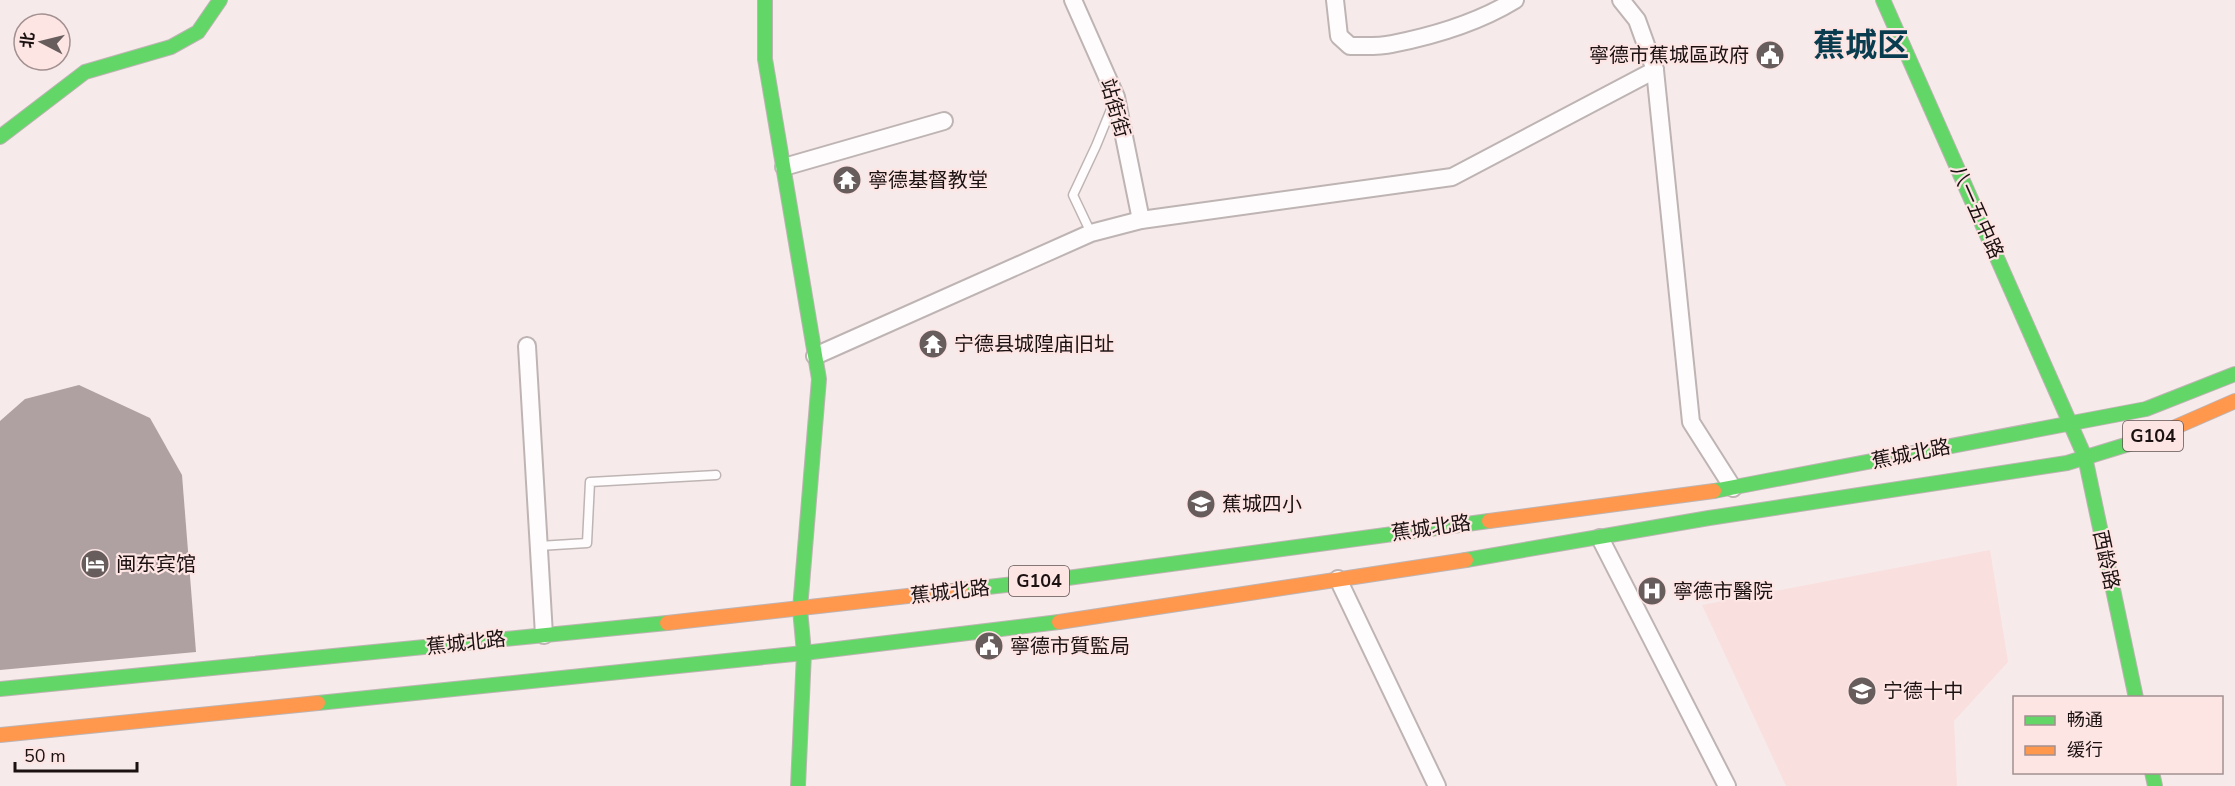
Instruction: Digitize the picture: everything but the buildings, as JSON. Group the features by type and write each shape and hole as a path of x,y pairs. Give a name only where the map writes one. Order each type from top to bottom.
{"main road":[{"path":"0,137 85,72 171,47 198,32 220,0"},
{"path":"765,0 765,59 819,379 800,609 804,653 798,786"},
{"name":"八一五中路","path":"1883,0 2071,424"},
{"name":"G104","path":"2071,424 2146,409 2235,374"},
{"name":"G104","path":"2085,458 2167,432 2235,401"},
{"name":"西龄路","path":"2071,424 2085,458 2136,696"},
{"name":"蕉城北路","path":"0,689 800,609 1060,579 1733,488 2071,424"},
{"name":"蕉城北路","path":"0,735 804,653 1033,626 1290,588 1709,518 2067,463 2085,458"}],"street":[{"name":"站街街","path":"1073,0 1116,97 1141,220"},
{"path":"1335,0 1339,36 1350,46 1390,45 1455,27 1515,0"},
{"path":"1621,0 1637,20 1655,70 1691,422 1733,488"},
{"path":"815,356 1090,233 1141,220 1452,177 1655,70"},
{"path":"784,167 944,121"},
{"path":"527,346 544,635"},
{"path":"1600,538 1727,786"},
{"path":"1338,579 1437,786"}],"lane":[{"path":"1090,233 1073,195 1116,97"},
{"path":"539,546 588,543 590,482 717,475"}],"shaded area":[{"name":"宁德十中","path":"1990,550 2008,662 1954,721 1957,786 1786,786 1702,605"}],"traffic: fast":[{"path":"0,137 85,72 171,47 198,32 220,0"},
{"path":"765,0 765,59 819,379 800,609 804,653 798,786"},
{"path":"1883,0 2085,457 2136,696"},
{"path":"1714,491 2146,409 2235,374"},
{"path":"1466,560 1709,518 2067,463 2155,436"},
{"path":"961,590 1060,579 1489,521"},
{"path":"318,703 804,653 1059,622"},
{"path":"0,689 667,623"},
{"path":"2152,774 2155,786"}],"traffic: slow":[{"path":"2155,436 2235,401"},
{"path":"1489,521 1714,491"},
{"path":"1059,622 1466,560"},
{"path":"667,623 961,590"},
{"path":"0,735 318,703"}],"place":[{"name":"寧德市蕉城區政府","path":"1770,55"},
{"name":"寧德基督教堂","path":"847,180"},
{"name":"宁德县城隍庙旧址","path":"933,344"},
{"name":"蕉城四小","path":"1201,504"},
{"name":"闽东宾馆","path":"95,564"},
{"name":"寧德市醫院","path":"1652,591"},
{"name":"寧德市質監局","path":"989,646"},
{"name":"宁德十中","path":"1862,691"}],"district":[{"name":"蕉城区","path":"1861,45"}]}
